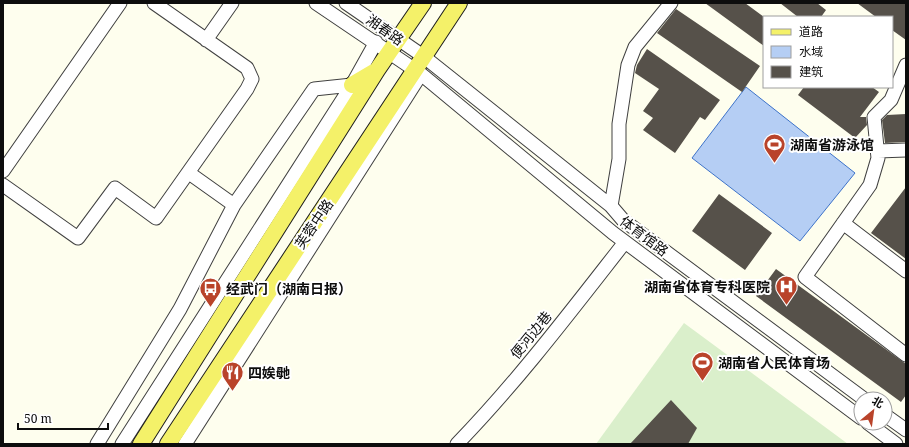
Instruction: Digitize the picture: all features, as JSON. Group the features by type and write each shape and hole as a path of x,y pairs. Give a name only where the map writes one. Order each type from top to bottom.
{"main road":[{"name":"芙蓉中路","path":"141,444 388,52 423,3"},
{"name":"芙蓉中路","path":"168,444 420,67 459,3"},
{"path":"352,85 377,70"}],"street":[{"path":"3,171 120,3"},
{"path":"3,185 78,238 115,188 156,218 189,173 247,89 252,79 247,68 154,3"},
{"path":"206,40 232,3"},
{"name":"湘春路","path":"316,3 376,42 388,52 420,67"},
{"name":"湘春路","path":"346,3 397,39 420,67"},
{"path":"611,206 619,159 619,124 628,65 635,47 671,3"},
{"path":"122,444 352,85 376,42"},
{"path":"906,65 891,100 874,116 878,158 870,185 805,278 906,355"},
{"name":"体育馆路","path":"420,67 611,206 623,220 853,391"},
{"name":"体育馆路","path":"420,67 625,242 853,412"},
{"name":"芙蓉中路","path":"185,444 420,67"},
{"path":"98,444 180,309 234,205 314,89 352,85"},
{"path":"878,151 906,150"},
{"path":"189,173 234,205"},
{"path":"843,224 906,271"},
{"name":"便河边巷","path":"457,444 485,415 524,369 625,242"},
{"path":"893,420 905,428"},
{"path":"879,431 896,444"}],"green space":[{"name":"湖南省人民体育场","path":"684,323 848,444 596,444"}],"water":[{"name":"湖南省游泳馆","path":"746,87 855,173 800,241 692,158"}],"building":[{"path":"705,3 745,3 763,16 763,45"},
{"path":"780,3 817,3 826,10 822,16 797,16"},
{"path":"857,3 906,3 906,40 893,31 893,16 875,16"},
{"path":"676,9 760,66 742,92 657,33"},
{"path":"647,49 720,100 705,120 700,117 675,153 643,130 653,118 643,111 659,89 635,73 637,65"},
{"path":"803,88 873,88 879,92 860,117 866,117 867,125 855,138 798,95"},
{"path":"906,114 906,142 885,143 882,120 887,115"},
{"path":"906,187 906,259 871,233"},
{"path":"719,194 772,233 745,270 692,231"},
{"path":"776,269 906,364 906,395 901,402 893,396 893,391 886,391 756,296"},
{"path":"671,400 697,428 688,444 630,444"}],"place":[{"name":"湖南省游泳馆","path":"774,164"},
{"name":"湖南省体育专科医院","path":"786,306"},
{"name":"经武门（湖南日报）","path":"211,308"},
{"name":"湖南省人民体育场","path":"703,382"},
{"name":"四娭毑","path":"232,392"}]}
